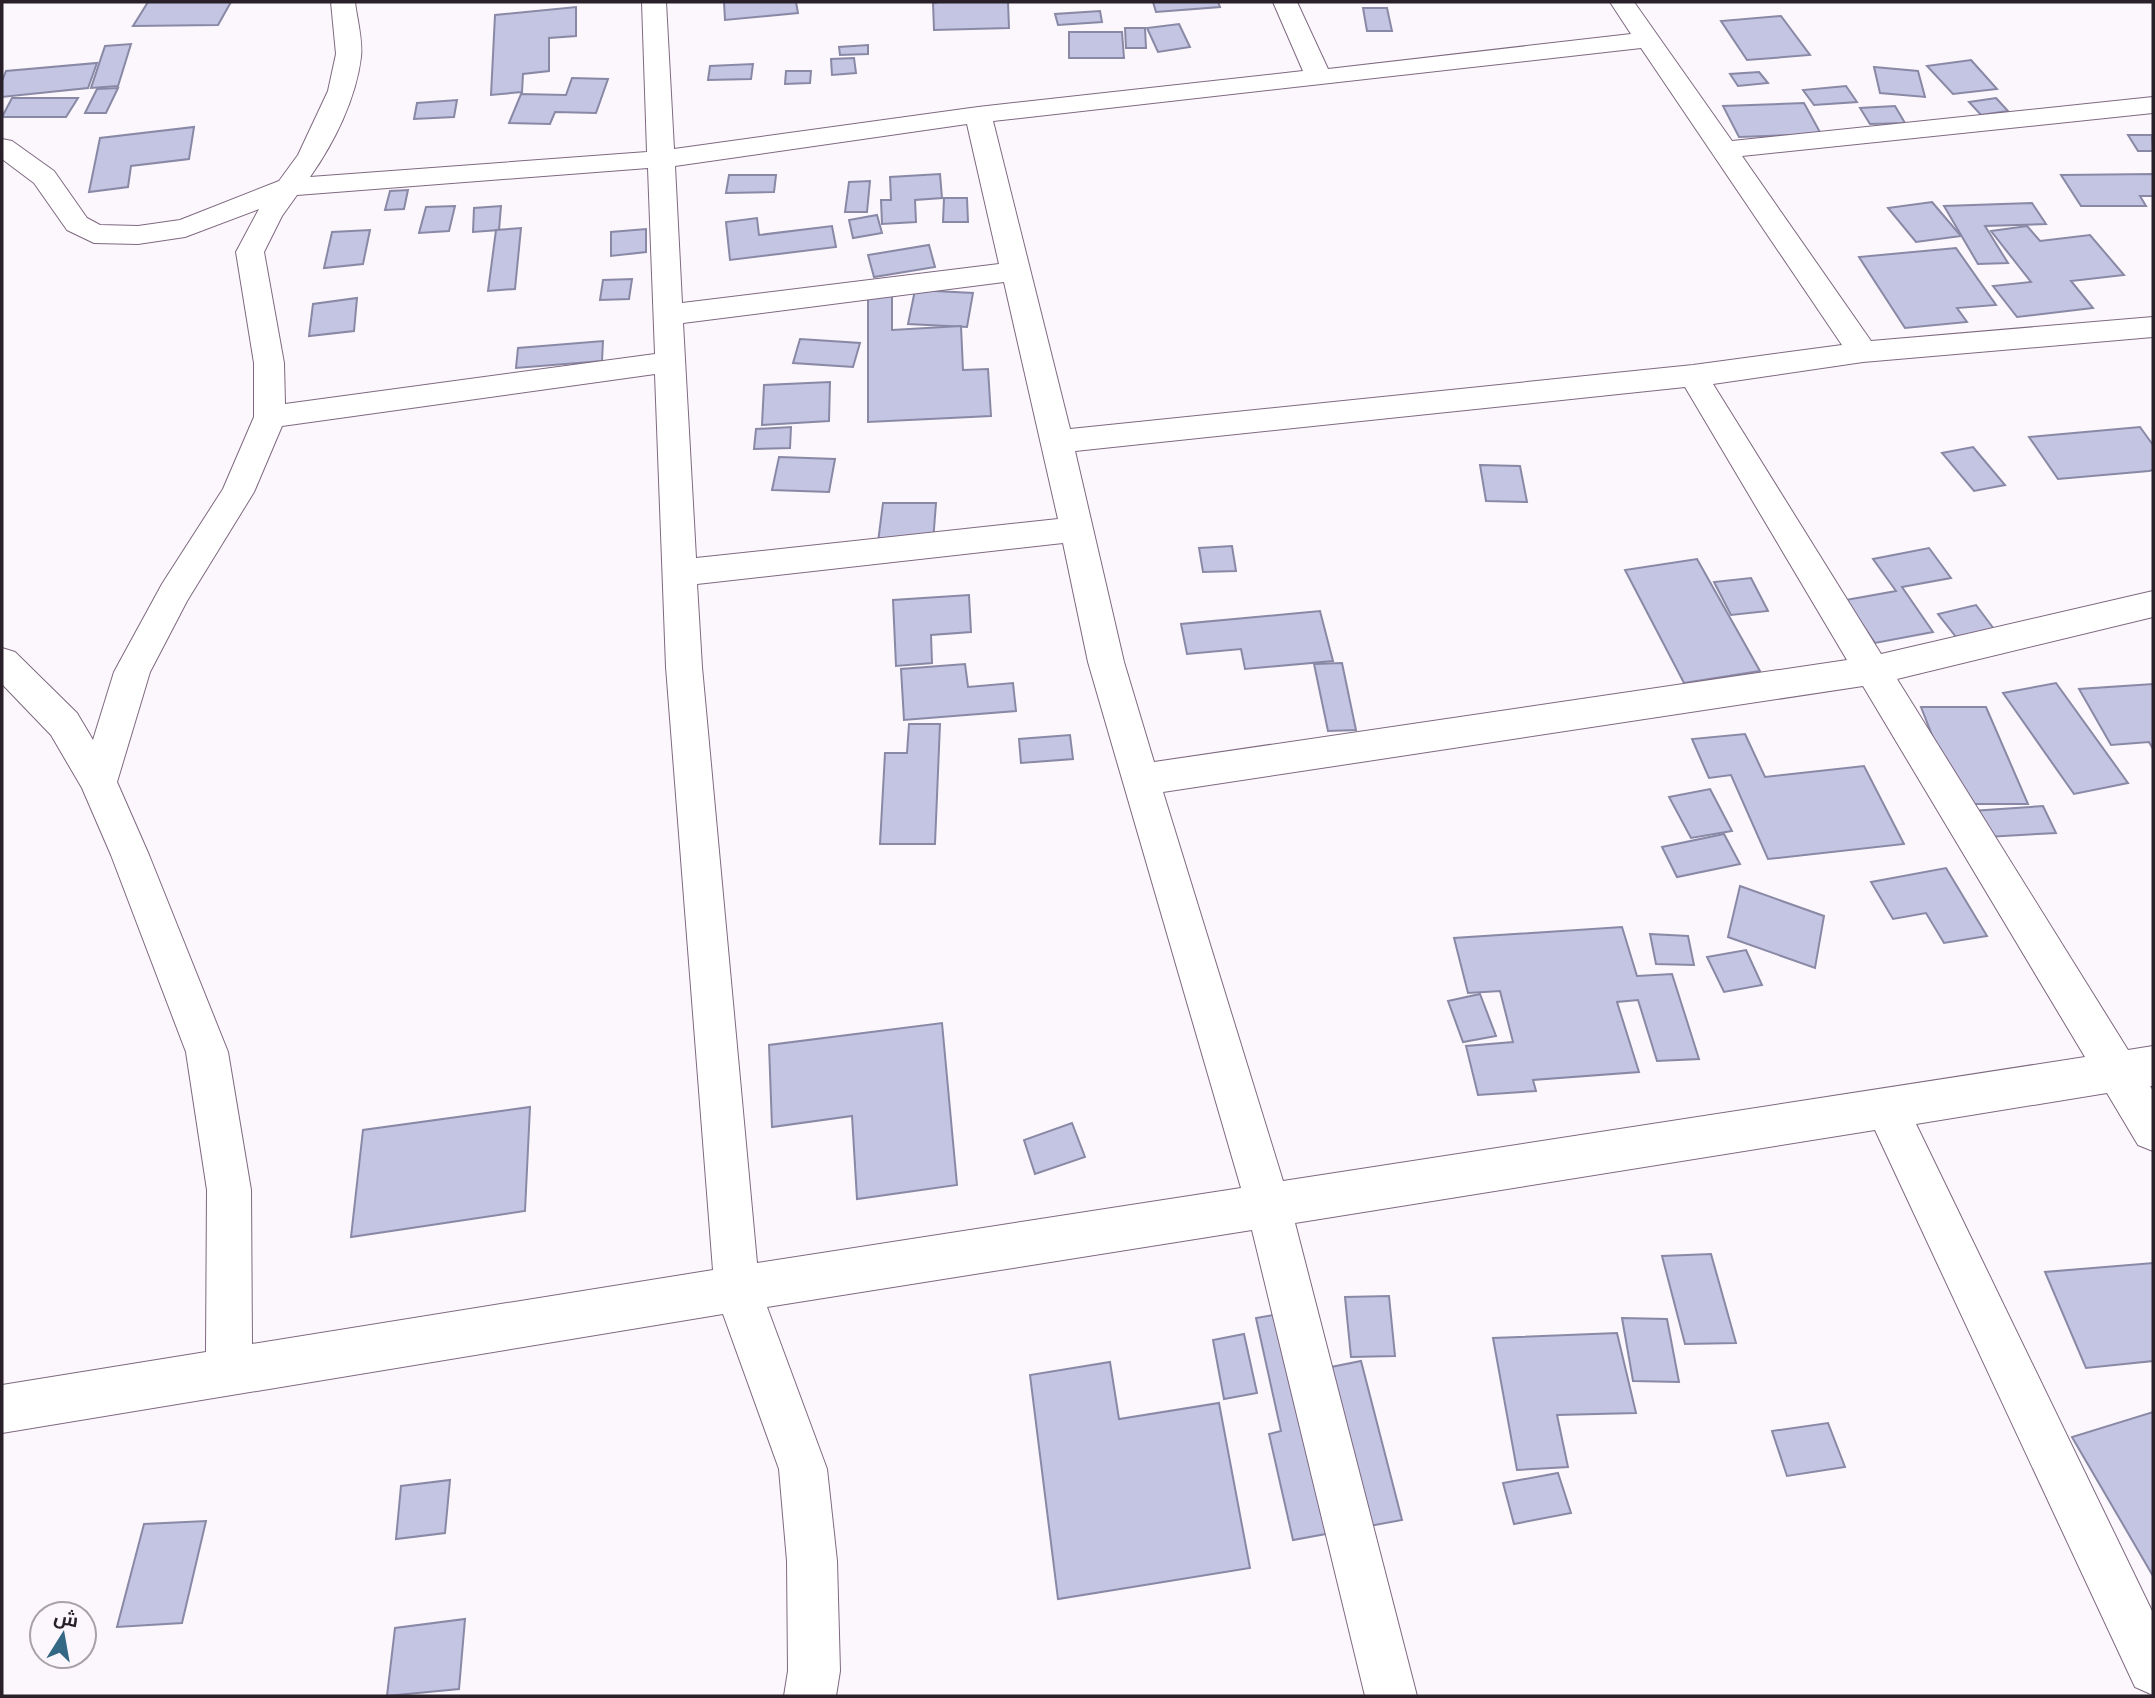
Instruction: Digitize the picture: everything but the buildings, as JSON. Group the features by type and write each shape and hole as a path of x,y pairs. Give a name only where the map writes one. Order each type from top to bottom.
{"street":[{"path":"98,782 132,672 174,593 238,492 270,417 269,363 250,252 288,187 311,156 341,91 349,54 343,2"},
{"path":"654,2 684,667 737,1289 803,1469 812,1561 814,1671 810,1696"},
{"path":"1285,2 1319,78"},
{"path":"1622,2 1863,352"},
{"path":"2,147 44,177 77,223 94,234 138,236 185,228 288,187 663,159 978,115 1649,39"},
{"path":"1725,150 2153,105"},
{"path":"978,115 1057,442 1106,662 1189,947 1269,1207 1391,1696"},
{"path":"669,315 1016,271"},
{"path":"1057,442 1693,376 1863,352 2153,327"},
{"path":"270,417 670,362"},
{"path":"1693,376 1874,670 2137,1069 2153,1130"},
{"path":"680,573 1076,529"},
{"path":"1140,780 1874,670 2153,604"},
{"path":"2,662 64,724 98,782 130,855 207,1052 229,1190 229,1372"},
{"path":"2,1409 737,1289 2137,1069"},
{"path":"1886,1108 2153,1669"}]}
